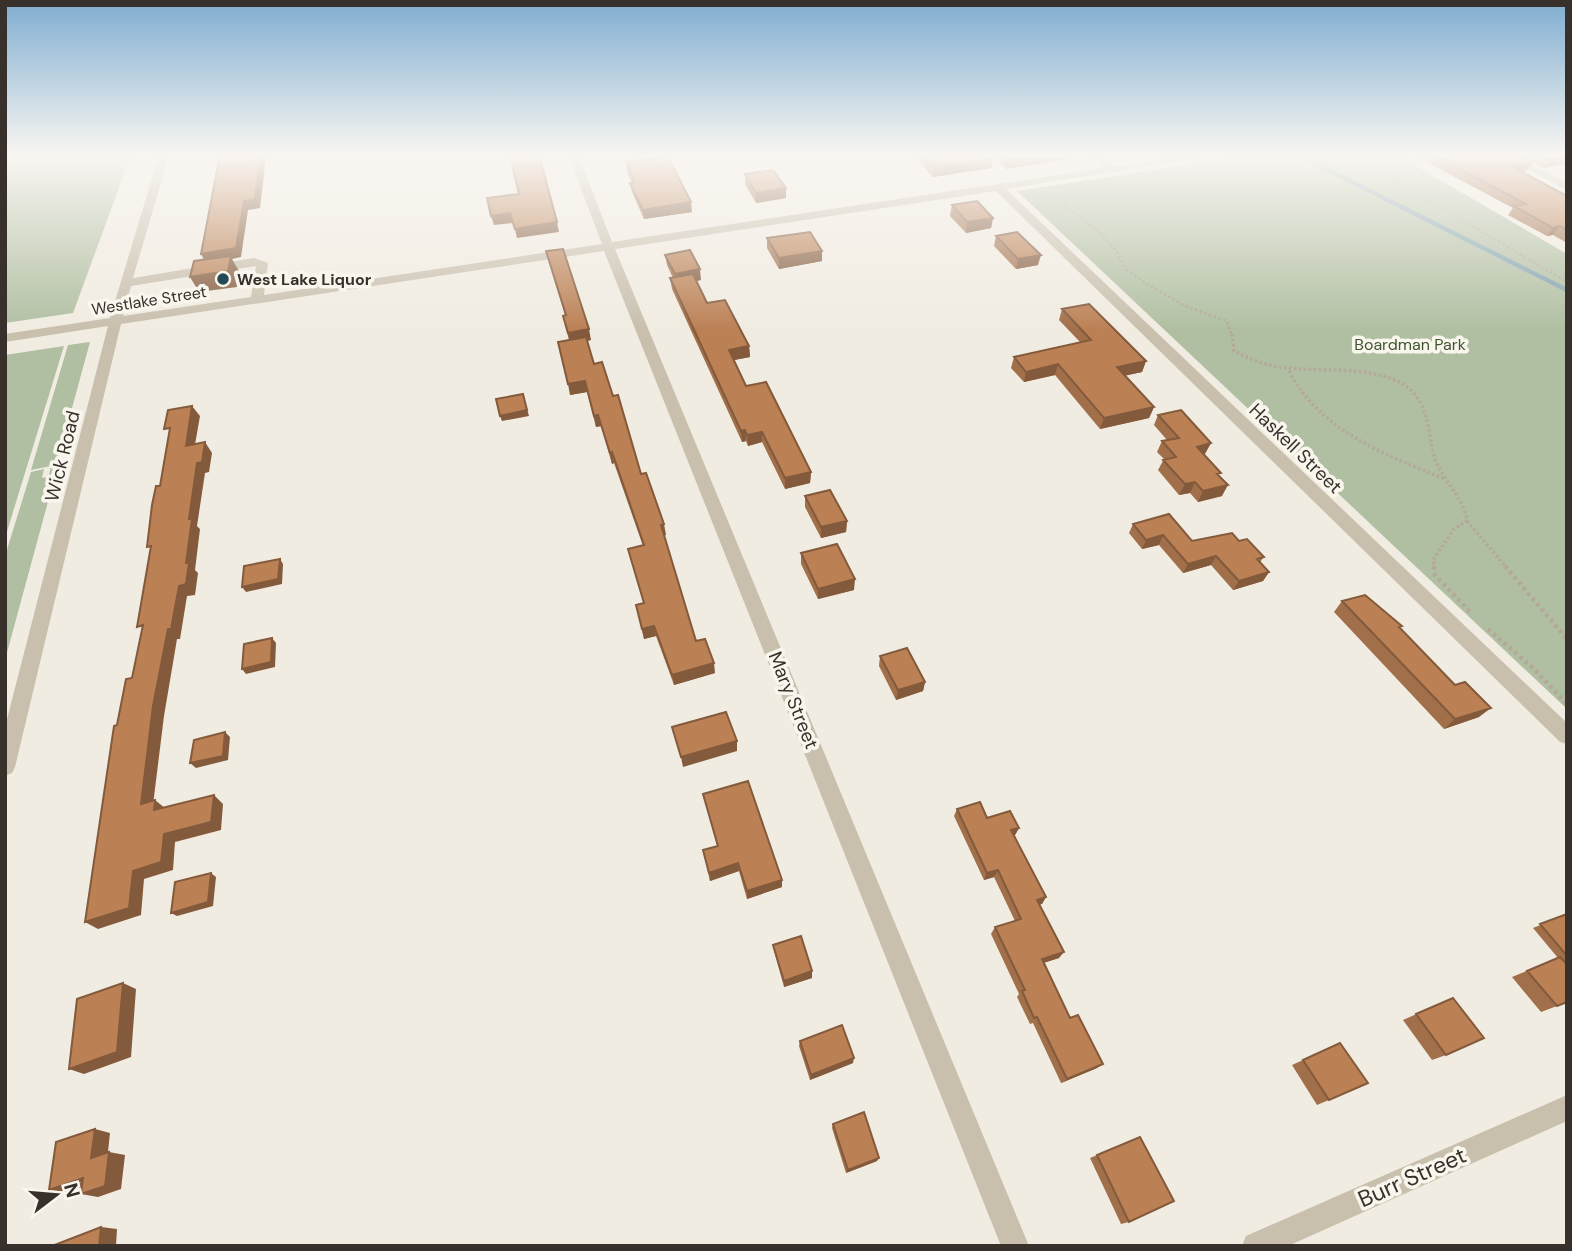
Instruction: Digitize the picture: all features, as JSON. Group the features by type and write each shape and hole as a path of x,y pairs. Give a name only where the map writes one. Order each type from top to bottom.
{"street":[{"name":"Wick Road","path":"6,765 115,321 146,213"},
{"name":"Mary Street","path":"595,213 1015,1246"},
{"name":"Westlake Street","path":"5,338 823,213"},
{"name":"Haskell Street","path":"1025,213 1567,736"},
{"path":"125,282 262,263 257,299"},
{"name":"Burr Street","path":"1256,1246 1567,1108"}],"path":[{"path":"1074,213 1099,232 1117,252 1126,269 1135,276 1185,306 1227,321 1231,327 1234,351 1246,360 1289,371 1387,374 1409,387 1423,407 1436,461 1446,480 1460,495 1466,508 1467,521 1567,639"},
{"path":"1451,213 1567,282"},
{"path":"1289,371 1293,383 1356,439 1380,453 1446,480"},
{"path":"1467,521 1454,529 1433,560 1436,575 1478,620"},
{"path":"1487,628 1533,668 1567,705"}],"green space":[{"path":"5,213 110,213 73,313 5,323"},
{"name":"Boardman Park","path":"1041,213 1497,213 1567,254 1567,709"},
{"path":"90,342 54,474 49,475 51,466 31,470 68,345"},
{"path":"64,346 5,538 5,355"},
{"path":"44,469 42,478 55,476 5,660 5,556 31,472"}],"building":[{"path":"209,213 242,213 236,248 201,254"},
{"path":"510,213 555,213 557,222 515,229"},
{"path":"959,213 989,213 993,218 967,222"},
{"path":"1527,213 1567,213 1567,230 1560,226 1553,228"},
{"path":"810,232 822,251 779,258 767,238"},
{"path":"1017,232 1041,255 1018,259 996,236"},
{"path":"563,249 589,329 568,333 563,316 566,315 546,251"},
{"path":"690,250 700,269 675,274 665,255"},
{"path":"231,256 228,271 190,277 194,261"},
{"path":"693,274 707,303 725,300 749,346 729,350 746,386 766,382 811,472 785,478 762,432 747,435 745,430 741,431 670,278"},
{"path":"1089,304 1146,361 1117,367 1154,407 1104,418 1058,364 1026,372 1014,357 1091,340 1062,309"},
{"path":"586,337 594,364 602,362 613,396 618,395 641,474 646,473 664,524 661,525 696,641 705,639 714,663 672,675 654,626 642,629 636,605 644,603 628,549 644,545 598,415 594,416 585,381 568,384 558,342"},
{"path":"523,394 527,410 500,416 496,399"},
{"path":"192,406 186,446 205,442 202,462 197,463 189,519 192,519 186,584 179,586 171,629 168,629 153,706 141,804 155,800 154,810 214,795 211,822 164,834 161,862 133,871 129,908 85,922 114,726 117,725 126,679 132,678 143,625 137,627 151,546 147,547 152,505 156,486 160,486 170,428 164,429 168,410"},
{"path":"1181,410 1211,443 1197,447 1221,473 1217,474 1228,485 1203,491 1195,482 1185,484 1163,460 1176,457 1162,441 1179,438 1158,415"},
{"path":"830,490 847,521 821,527 805,496"},
{"path":"1169,514 1192,541 1232,533 1239,541 1247,539 1264,557 1257,559 1269,572 1239,581 1216,556 1188,564 1163,535 1146,540 1133,524"},
{"path":"837,544 855,579 818,589 801,553"},
{"path":"280,559 278,579 242,587 244,566"},
{"path":"1365,595 1402,626 1399,627 1455,685 1465,682 1491,708 1455,719 1342,601"},
{"path":"272,638 271,662 242,669 244,644"},
{"path":"907,648 925,682 898,690 880,656"},
{"path":"726,712 737,741 681,757 672,727"},
{"path":"225,732 223,756 190,763 194,740"},
{"path":"748,781 782,880 747,891 738,863 709,873 703,850 718,846 703,794"},
{"path":"980,802 987,818 1010,811 1019,828 1011,830 1046,897 1037,900 1064,952 1042,959 1070,1018 1078,1015 1103,1064 1067,1079 1037,1017 1034,1018 1022,991 1025,990 995,927 1021,919 998,870 987,873 957,809"},
{"path":"211,873 208,902 171,913 175,882"},
{"path":"1567,914 1567,956 1540,924"},
{"path":"801,936 812,971 784,981 773,945"},
{"path":"1560,957 1567,964 1567,1002 1557,1006 1527,971"},
{"path":"123,983 117,1052 69,1069 77,999"},
{"path":"1453,998 1484,1038 1446,1055 1416,1014"},
{"path":"842,1025 854,1058 811,1075 800,1041"},
{"path":"1340,1043 1368,1083 1329,1100 1303,1060"},
{"path":"864,1112 879,1158 848,1170 833,1124"},
{"path":"95,1129 91,1158 109,1152 105,1186 81,1194 83,1178 49,1190 56,1142"},
{"path":"1140,1137 1174,1201 1129,1222 1097,1155"},
{"path":"101,1227 99,1246 52,1246"}],"waterway":[{"path":"1414,213 1567,290"}],"place":[{"name":"West Lake Liquor","path":"223,279"}]}
